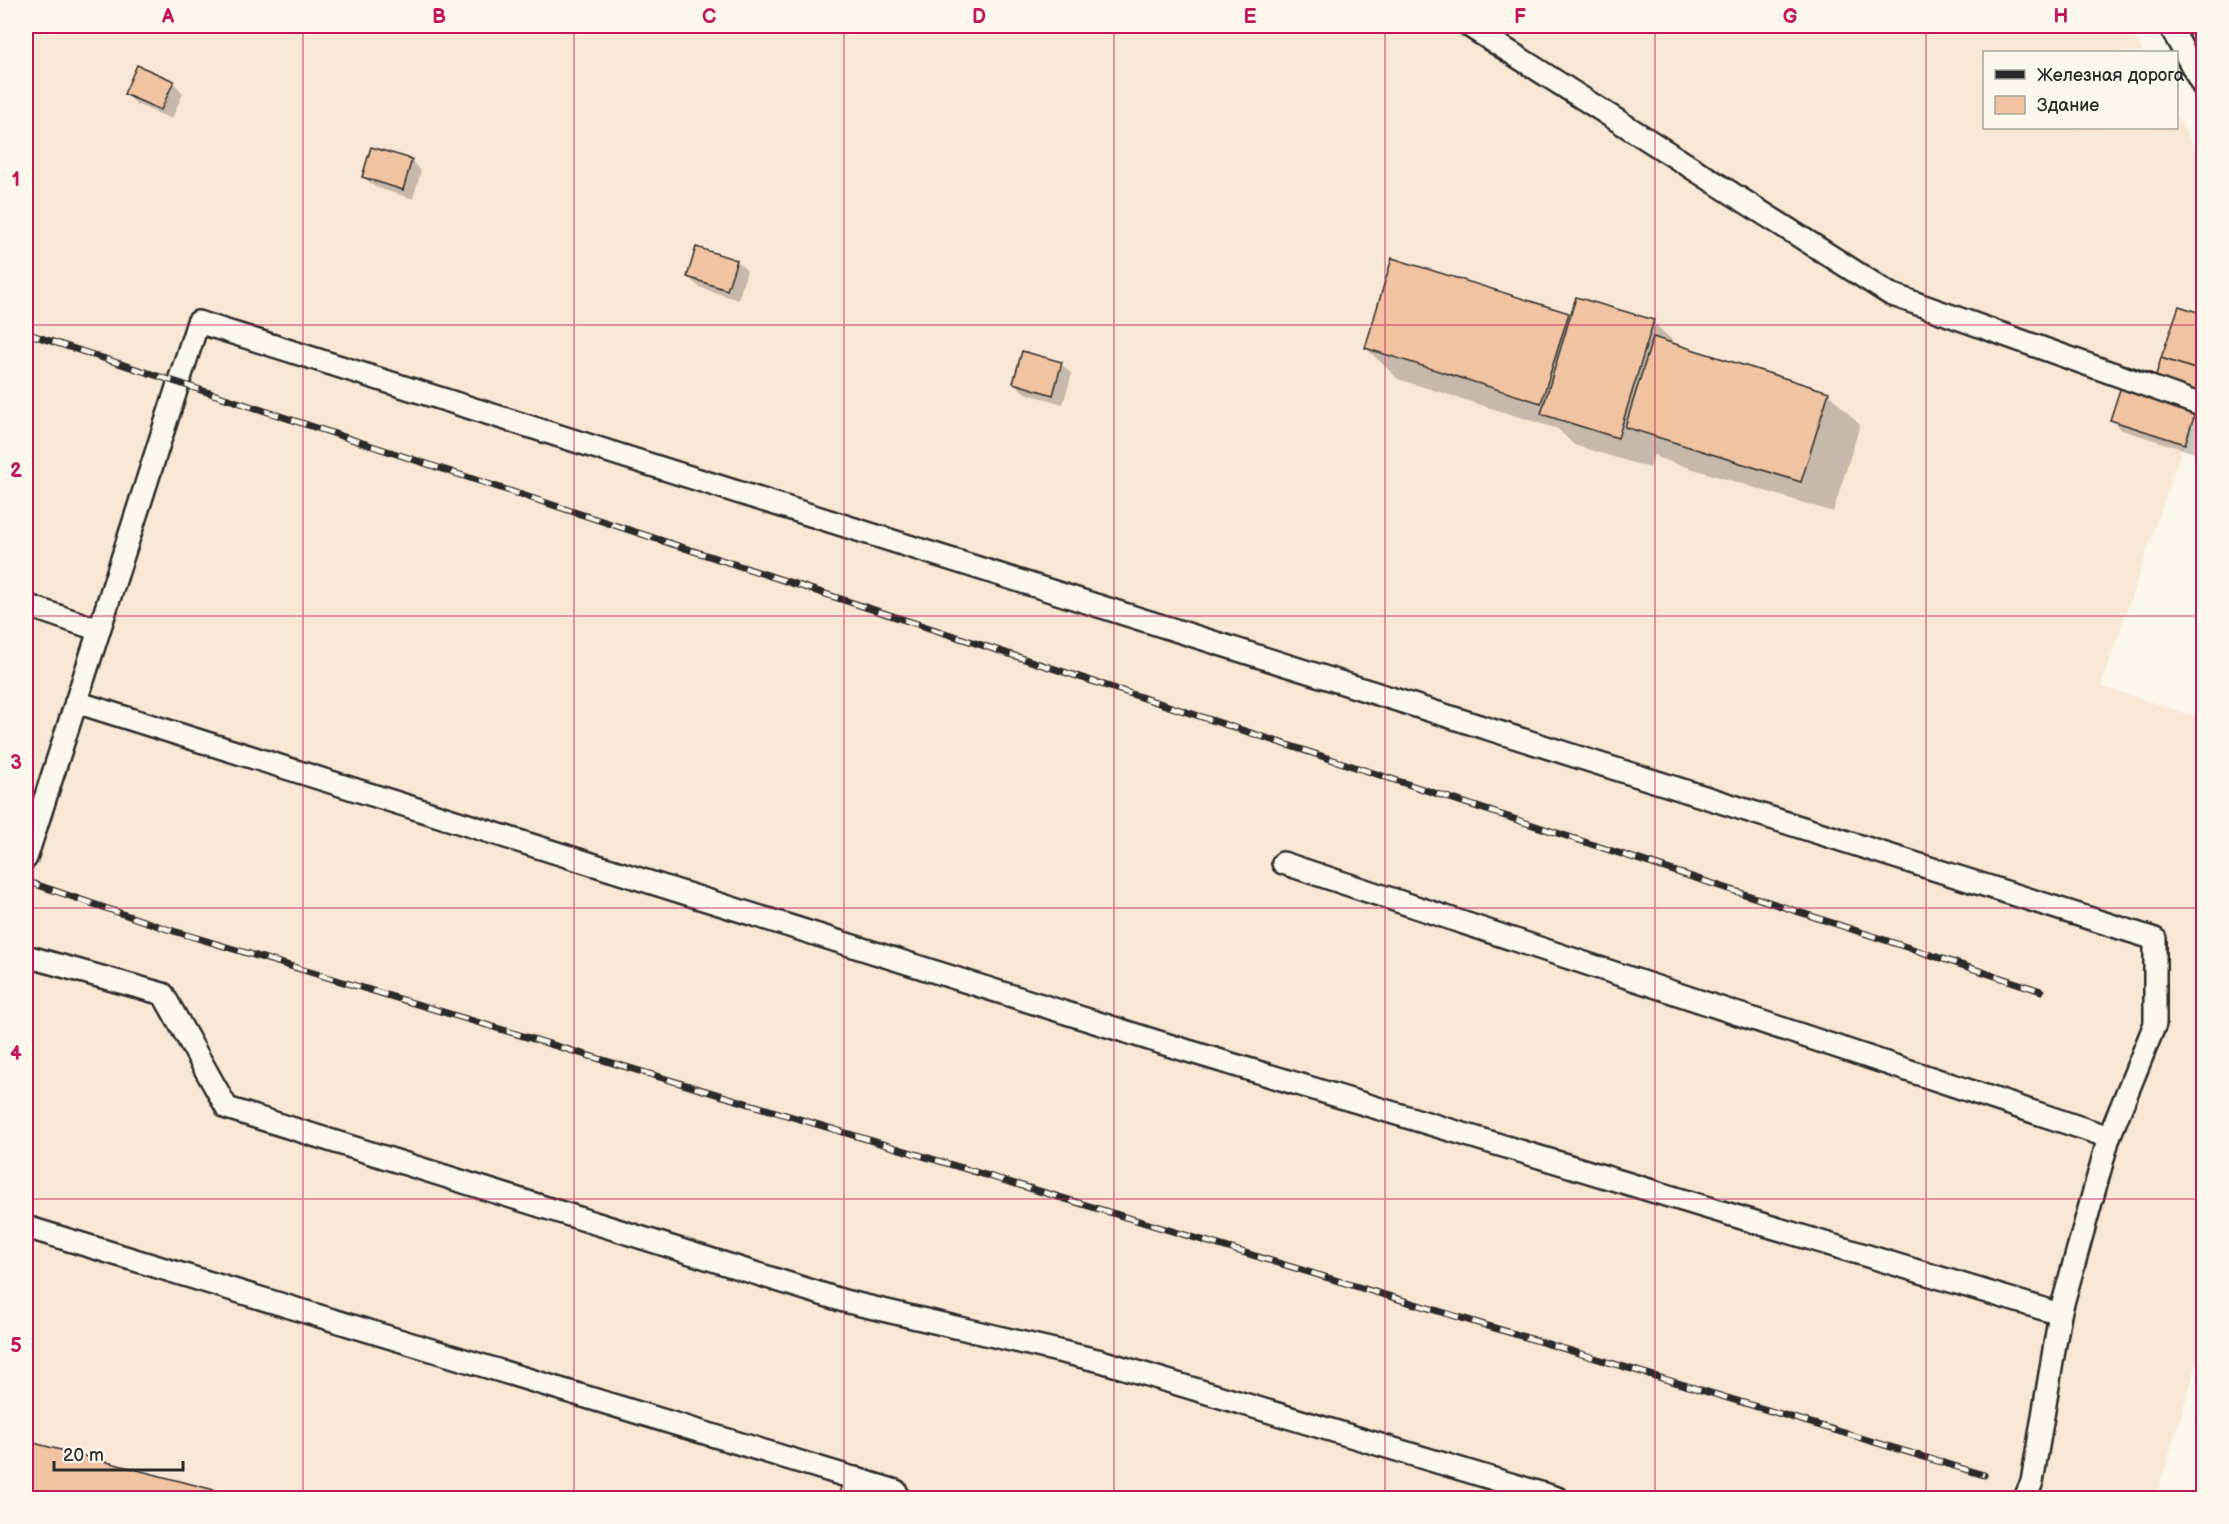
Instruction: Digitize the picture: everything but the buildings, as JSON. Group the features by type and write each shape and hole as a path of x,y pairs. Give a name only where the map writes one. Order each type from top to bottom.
{"lane":[{"path":"1469,26 1890,294 2204,406"},
{"path":"2170,26 2204,88"},
{"path":"26,858 198,322 2155,939 2155,1024 2109,1137 2060,1314 2032,1482 2025,1498"},
{"path":"26,605 99,630"},
{"path":"76,702 1165,1044 2060,1314"},
{"path":"1283,864 2109,1137"},
{"path":"26,956 163,994 227,1108 844,1301 1101,1361 1557,1498"},
{"path":"26,1227 853,1488 896,1491"}],"shaded area":[{"path":"26,26 2129,26 2142,51 1983,51 1983,129 2178,129 2178,117 2203,166 2203,387 2101,686 2203,719 2203,1343 2156,1498 26,1498"}],"railway":[{"path":"26,333 2041,991"},
{"path":"26,881 167,929 1984,1475"}]}
